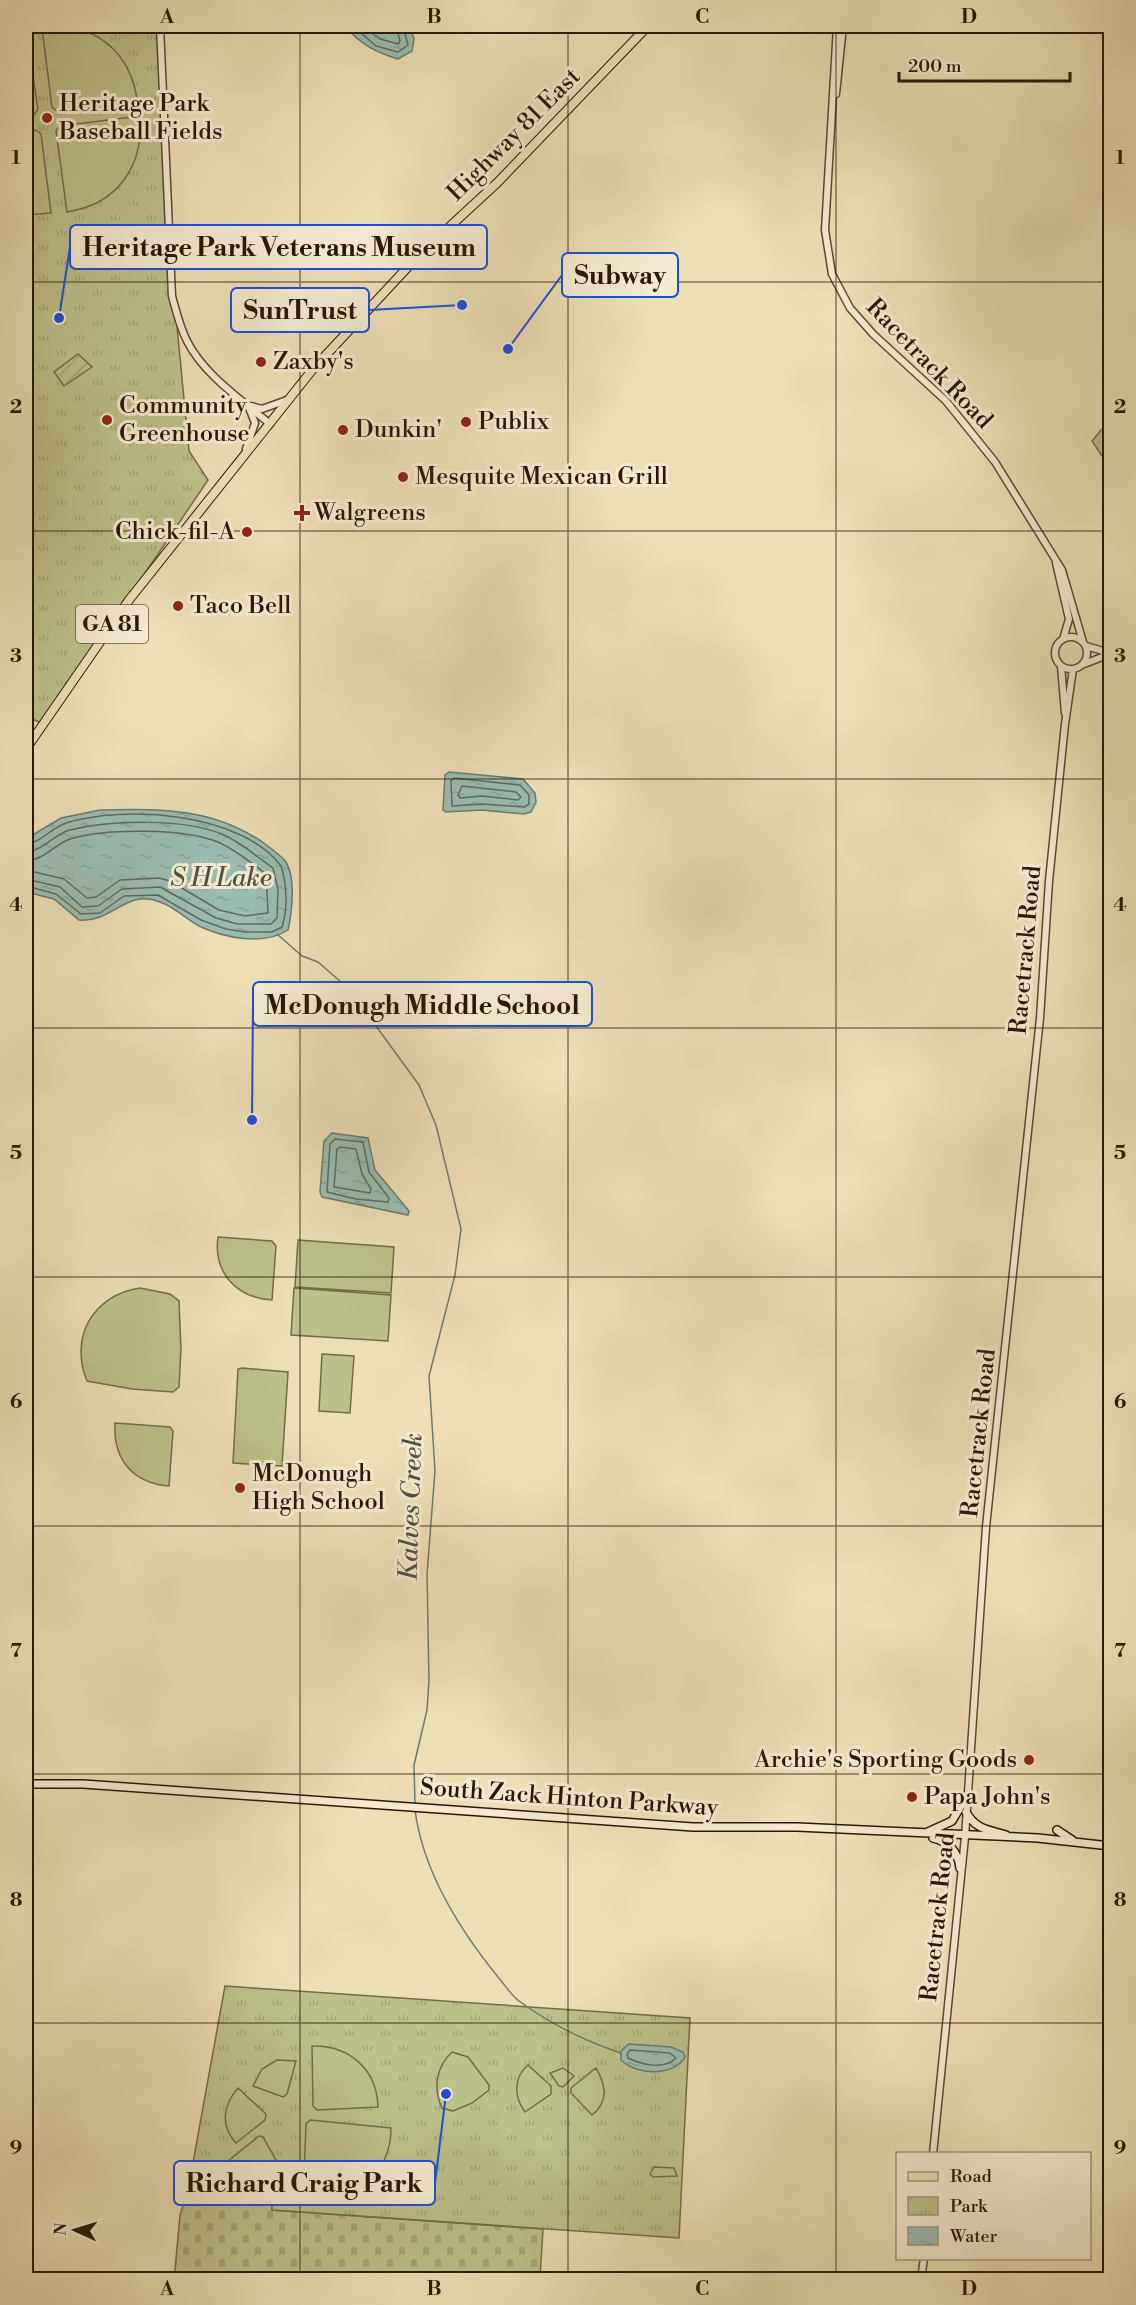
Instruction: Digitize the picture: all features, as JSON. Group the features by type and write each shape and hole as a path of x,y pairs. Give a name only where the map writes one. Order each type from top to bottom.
{"main road":[{"name":"Highway 81 East","path":"26,749 118,615 243,455 314,369 418,255 497,183 648,26"},
{"name":"South Zack Hinton Parkway","path":"26,1784 83,1784 693,1827 797,1827 1017,1838 1110,1846"},
{"path":"922,1834 952,1821 968,1794"},
{"path":"966,1812 972,1823 978,1827 1017,1838"},
{"path":"1057,1830 1066,1838 1078,1842"},
{"path":"922,1834 950,1844 959,1859 960,1868"}],"street":[{"path":"160,26 172,296 182,331 191,348 215,376 270,424"},
{"name":"Racetrack Road","path":"837,26 825,237 830,266 841,294 864,326 935,389 978,437 1066,580 1084,644"},
{"name":"Racetrack Road","path":"831,139 843,26"},
{"path":"248,404 262,409 291,398"},
{"path":"243,455 255,423 248,404"},
{"name":"Racetrack Road","path":"1056,562 1068,619 1068,630 1063,639"},
{"path":"1074,637 1084,644 1110,653 1073,669 1061,666 1055,651 1063,639 1074,637"},
{"path":"1083,664 1087,656 1084,644"},
{"name":"Racetrack Road","path":"1061,666 1065,716"},
{"name":"Racetrack Road","path":"933,2152 960,1868 965,1837 986,1527 1040,1018 1049,881 1065,716 1073,669"},
{"path":"921,2280 924,2260"}],"green space":[{"path":"26,26 162,26 168,233 189,451 208,480 43,724 26,716"},
{"path":"54,26 85,31 110,46 128,69 137,100 57,111 52,107 42,28"},
{"path":"26,30 38,109 34,115 26,116"},
{"path":"140,116 137,151 124,180 100,201 85,208 67,212 56,131 60,126"},
{"path":"36,130 41,134 51,213 26,215 26,132"},
{"path":"78,354 92,367 64,386 54,372"},
{"path":"1110,419 1110,468 1092,441"},
{"path":"218,1237 272,1241 276,1246 272,1300 248,1294 238,1289 230,1281 219,1262"},
{"path":"298,1240 394,1247 391,1293 295,1287"},
{"path":"140,1288 170,1294 179,1301 181,1349 179,1387 173,1392 132,1389 87,1381 82,1365 81,1349 83,1334 89,1321 109,1299 123,1292"},
{"path":"294,1288 391,1295 388,1341 291,1335"},
{"path":"322,1354 354,1356 350,1413 319,1411"},
{"path":"238,1369 288,1372 282,1466 233,1463"},
{"path":"115,1423 170,1427 173,1431 169,1486 145,1480 128,1467 118,1448"},
{"path":"225,1986 690,2018 679,2238 272,2210 272,2198 188,2190"},
{"path":"312,2046 338,2050 358,2062 372,2081 378,2107 317,2110 313,2106"},
{"path":"452,2052 468,2057 489,2085 489,2090 472,2103 453,2111 442,2108 437,2085 442,2064"},
{"path":"277,2060 296,2061 287,2094 283,2097 253,2086 262,2069"},
{"path":"528,2065 551,2086 551,2094 525,2112 517,2094 517,2088 520,2076"},
{"path":"563,2068 574,2076 563,2087 559,2086 550,2073"},
{"path":"596,2068 604,2087 604,2093 601,2105 592,2115 571,2093 571,2088"},
{"path":"238,2088 266,2114 265,2120 236,2143 227,2130 225,2116 229,2101"},
{"path":"310,2120 391,2128 384,2161 364,2185 351,2194 336,2200 303,2204 306,2124"},
{"path":"259,2136 263,2137 282,2171 268,2177 253,2178 240,2172 228,2161"},
{"path":"654,2167 674,2168 677,2176 653,2177 650,2174"},
{"path":"187,2190 272,2198 272,2210 543,2229 540,2279 174,2280 180,2216"}],"water":[{"path":"345,26 408,26 414,38 412,51 398,59 362,43"},
{"path":"449,772 523,779 535,793 536,802 531,812 524,814 482,810 446,812 443,810 445,775"},
{"name":"S H Lake","path":"100,810 184,812 222,822 261,841 281,856 289,869 292,896 288,930 267,938 232,937 199,926 171,907 148,899 128,902 91,920 79,920 54,899 26,892 26,839 61,818"},
{"path":"332,1133 368,1138 375,1170 409,1211 408,1215 322,1197 320,1192 324,1141"},
{"path":"629,2044 671,2047 683,2052 685,2057 672,2068 663,2071 636,2069 621,2060 621,2051"}],"waterway":[{"name":"Kalves Creek","path":"26,282 27,278"},
{"name":"Kalves Creek","path":"26,772 33,777 33,788 26,810"},
{"name":"Kalves Creek","path":"277,934 302,956 318,962 349,989 419,1085 436,1125 461,1229 455,1275 429,1376 435,1471 427,1574 429,1681 427,1710 414,1765 415,1806"},
{"name":"Kalves Creek","path":"415,1810 426,1856 445,1899 470,1939 510,1993 555,2024 621,2053"}],"place":[{"name":"Heritage Park Baseball Fields","path":"47,118"},
{"name":"SunTrust","path":"462,305"},
{"name":"Heritage Park Veterans Museum","path":"59,318"},
{"name":"Subway","path":"508,349"},
{"name":"Zaxby's","path":"261,362"},
{"name":"Community Greenhouse","path":"107,420"},
{"name":"Publix","path":"466,422"},
{"name":"Dunkin'","path":"343,430"},
{"name":"Mesquite Mexican Grill","path":"403,477"},
{"name":"Walgreens","path":"302,513"},
{"name":"Chick-fil-A","path":"247,532"},
{"name":"Taco Bell","path":"178,606"},
{"name":"McDonugh Middle School","path":"252,1120"},
{"name":"McDonugh High School","path":"240,1488"},
{"name":"Archie's Sporting Goods","path":"1029,1760"},
{"name":"Papa John's","path":"912,1797"},
{"name":"Richard Craig Park","path":"446,2094"}]}
